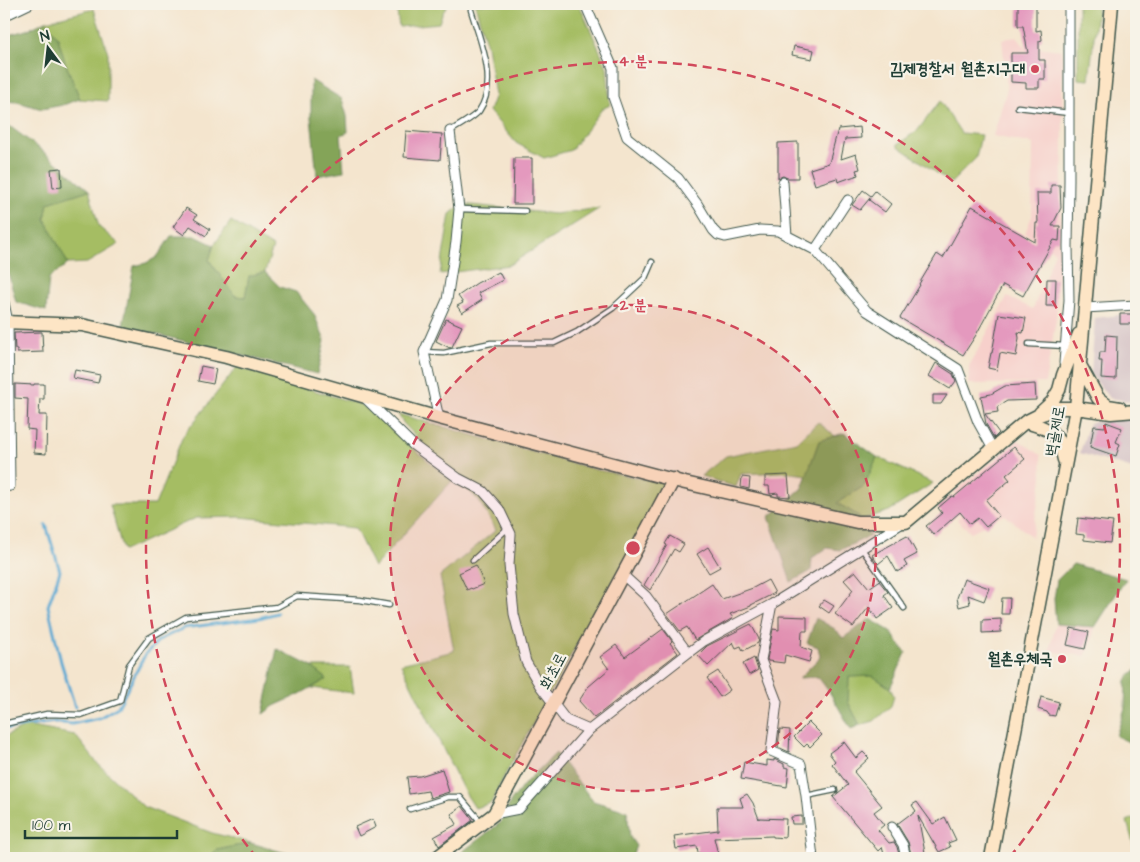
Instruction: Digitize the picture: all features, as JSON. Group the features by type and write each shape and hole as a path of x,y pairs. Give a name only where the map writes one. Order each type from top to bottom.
{"street":[{"path":"4,16 29,4"},
{"path":"585,4 613,68 613,97 627,137 678,178 718,235 725,237 760,230 778,231 815,250 867,311 958,369 978,422 992,449"},
{"path":"1063,375 1069,300 1069,4"},
{"name":"벽골제로","path":"990,858 1076,408 1112,4"},
{"path":"439,418 424,352 446,300 456,242 459,209 450,131"},
{"path":"783,182 787,236"},
{"path":"815,250 848,200"},
{"path":"4,303 10,486 4,487"},
{"path":"1085,308 1136,305"},
{"path":"6,322 82,325 226,357 439,418 674,479 857,522 906,522"},
{"path":"1039,415 1052,402 1059,390 1063,375 1084,325"},
{"path":"1080,364 1098,398 1108,406 1136,411"},
{"path":"362,395 413,445 458,478 483,490 499,509 511,534 509,565 514,614 526,662 540,686 566,720 589,730"},
{"path":"494,814 519,810 589,730 688,653 906,522 1025,422 1060,408 1076,408 1111,413 1136,411"},
{"path":"1025,422 1049,430 1056,436 1060,443 1065,466"},
{"name":"화초로","path":"436,858 494,814 674,479"},
{"path":"623,575 646,596 688,653"},
{"path":"772,604 761,660 777,702 770,751 801,764 813,858"},
{"path":"892,827 903,845 906,858"}],"lane":[{"path":"450,131 478,112 488,91 488,68 472,10"},
{"path":"1018,107 1069,113"},
{"path":"459,209 524,211"},
{"path":"424,352 444,353 491,343 554,343 577,332 613,308 645,278 652,262"},
{"path":"1029,344 1065,346"},
{"path":"473,560 508,528"},
{"path":"862,549 904,608"},
{"path":"4,724 47,714 81,715 120,701 129,665 149,638 186,617 277,607 297,596 360,600 389,605"},
{"path":"806,796 835,790"},
{"path":"410,809 448,797 460,797 482,823"}],"shaded area":[{"path":"1017,37 1024,46 1062,50 1063,149 1056,320 1045,383 969,384 969,366 1007,297 1033,309 1055,252 1025,233 1032,216 1033,144 993,136 1007,89 1002,39"},
{"path":"1136,313 1136,402 1109,398 1091,374 1095,318"},
{"path":"1136,416 1136,470 1080,453 1089,423"},
{"path":"1018,440 1041,455 1042,479 1032,537 1005,515 971,532 957,520 965,507 954,492"},
{"path":"1056,624 1095,627 1090,648 1085,656 1049,651"}],"green space":[{"path":"396,4 448,4 439,23 399,27"},
{"path":"475,4 579,4 607,67 610,105 602,109 571,150 544,158 516,143 489,111 495,95 487,46"},
{"path":"1078,4 1098,4 1089,80 1078,79"},
{"path":"94,9 108,53 108,101 80,99 65,62 58,38 46,21"},
{"path":"46,21 58,38 65,62 80,99 42,109 17,102 4,101 4,36 27,30"},
{"path":"311,80 342,99 347,116 348,132 341,135 344,171 317,176 311,118"},
{"path":"940,101 961,133 981,135 976,158 951,183 897,145 918,130"},
{"path":"4,122 39,148 89,190 48,203 45,219 68,264 49,278 46,311 16,302 4,258"},
{"path":"89,190 99,227 119,244 87,263 68,264 45,219 48,203"},
{"path":"462,204 555,214 600,208 509,265 440,274 450,214"},
{"path":"231,221 273,247 265,272 249,276 245,297 235,296 209,260 214,245"},
{"path":"171,236 195,236 214,245 209,260 235,296 245,297 249,276 265,272 280,287 296,292 314,314 325,341 317,374 123,326 134,266 146,263 157,257"},
{"path":"237,367 362,405 452,481 374,567 355,528 240,517 196,518 123,551 110,505 155,505 183,436"},
{"path":"398,414 597,470 668,483 592,617 491,803 475,808 464,791 401,664 454,651 440,576 496,530 479,501 404,424"},
{"path":"818,422 835,436 819,441 807,475 784,472 741,474 736,487 701,476 726,456 797,442"},
{"path":"844,433 877,457 864,486 837,503 859,516 870,536 840,550 827,548 812,558 811,571 791,582 769,517 802,488 819,441"},
{"path":"877,457 933,483 889,511 861,520 836,503 864,486"},
{"path":"1073,564 1126,579 1095,627 1056,624 1054,599 1057,580"},
{"path":"816,618 835,629 843,638 870,619 890,631 906,653 890,688 873,676 849,677 848,702 860,725 851,729 830,693 818,677 799,678 820,657 818,647 807,643"},
{"path":"277,649 312,667 327,679 274,706 263,714"},
{"path":"312,667 350,667 354,693 312,688 327,679"},
{"path":"1136,669 1136,742 1133,744 1116,736 1125,708 1126,680"},
{"path":"873,676 890,688 894,696 891,706 874,721 860,725 848,702 849,677"},
{"path":"26,726 75,735 98,764 144,807 212,833 251,843 217,850 207,858 4,858 4,737"},
{"path":"556,753 593,801 627,811 630,837 636,846 631,858 454,858 500,823 511,801 527,781"},
{"path":"1136,817 1136,854 1127,821"},
{"path":"251,843 309,858 207,858 217,850"}],"building":[{"path":"1018,4 1036,4 1036,31 1041,30 1042,40 1039,41 1039,60 1045,60 1045,79 1039,79 1039,88 1026,88 1026,83 1011,82 1011,53 1028,53 1023,26 1018,26"},
{"path":"794,46 814,50 812,59 792,55"},
{"path":"860,127 861,138 845,139 841,159 856,154 860,169 856,170 858,175 838,182 837,178 815,185 810,169 829,163 838,129"},
{"path":"406,131 442,134 440,160 404,157"},
{"path":"798,142 798,178 783,176 778,178 778,143"},
{"path":"514,158 532,158 532,204 513,204"},
{"path":"61,168 62,187 53,188 51,169"},
{"path":"1051,185 1060,185 1061,208 1052,226 1060,226 1059,241 1054,240 1023,296 1003,285 963,355 900,318 937,254 943,258 972,206 1035,242 1036,223 1038,223 1037,193 1051,193"},
{"path":"863,190 871,196 875,191 891,204 885,212 869,200 870,198 860,210 852,205"},
{"path":"186,208 197,215 194,219 210,229 206,236 190,226 184,235 173,227"},
{"path":"499,272 503,280 478,293 482,300 462,313 457,306 463,303 458,296 477,283"},
{"path":"1047,279 1056,279 1055,306 1046,306"},
{"path":"999,314 1026,318 1023,333 1018,332 1016,356 1000,353 997,370 988,368"},
{"path":"1120,314 1133,314 1133,324 1120,324"},
{"path":"446,319 462,326 450,348 436,341"},
{"path":"42,332 43,352 17,353 14,333"},
{"path":"1106,335 1117,336 1116,379 1101,378 1102,361 1099,361 1100,352 1105,352"},
{"path":"936,363 953,374 956,381 950,389 929,376"},
{"path":"201,366 216,369 213,384 198,381"},
{"path":"75,370 100,375 98,383 73,378"},
{"path":"15,384 44,384 44,399 40,399 39,415 47,415 46,454 34,453 35,430 27,429 28,399 15,398"},
{"path":"1035,384 1036,400 1007,401 997,407 998,412 985,414 999,433 994,438 986,424 981,396 991,394 1005,386"},
{"path":"933,395 947,395 941,404 933,404"},
{"path":"1106,422 1122,428 1116,442 1120,444 1116,456 1090,447 1094,426 1105,427"},
{"path":"1014,447 1025,459 1006,475 1010,480 986,500 999,516 986,527 978,518 970,524 960,512 934,535 926,526 942,513 938,508"},
{"path":"788,475 790,497 778,496 778,493 770,494 769,486 765,486 765,476"},
{"path":"742,477 750,478 749,489 741,487"},
{"path":"1078,518 1113,522 1110,543 1084,540 1084,535 1076,534"},
{"path":"670,536 684,544 679,552 674,549 650,590 644,585 667,545 665,544"},
{"path":"907,536 917,554 904,561 907,566 897,572 888,556 878,564 872,555"},
{"path":"708,547 720,567 709,573 697,554"},
{"path":"476,565 484,584 467,590 459,573"},
{"path":"855,571 869,588 879,581 888,592 884,595 893,608 877,619 869,607 853,627 835,614 853,590 844,580"},
{"path":"964,579 989,588 984,601 968,595 970,604 959,607 957,598"},
{"path":"768,580 775,593 751,606 730,614 733,618 695,640 687,627 680,631 667,614 712,584 722,599 753,588"},
{"path":"1002,598 1010,598 1009,614 1001,614"},
{"path":"824,600 834,606 829,613 819,606"},
{"path":"779,616 807,617 807,631 802,631 801,647 812,651 809,662 785,655 784,663 768,661 773,629 779,630"},
{"path":"1001,619 1001,632 982,633 982,620"},
{"path":"751,624 759,639 758,643 743,651 741,646 736,648 733,642 708,666 698,655 707,646"},
{"path":"1071,628 1089,632 1085,649 1067,645"},
{"path":"663,629 678,653 594,718 579,701 588,687 609,669 600,657 616,645 625,657"},
{"path":"754,658 758,670 749,675 743,664"},
{"path":"718,671 730,690 720,697 707,678"},
{"path":"1041,697 1059,702 1055,716 1038,709"},
{"path":"809,722 822,735 810,747 807,744 804,747 794,737"},
{"path":"780,729 790,730 789,752 778,747"},
{"path":"844,742 856,758 863,752 869,758 854,772 882,806 874,812 884,825 878,830 889,843 894,842 900,858 885,858 882,847 878,851 833,797 848,785 832,764 835,761 829,753"},
{"path":"774,759 784,764 784,767 789,768 787,787 741,779 744,762 767,766 767,760 774,761"},
{"path":"442,769 449,792 430,798 428,791 409,794 407,777 420,776"},
{"path":"747,794 753,803 759,819 786,819 785,838 773,836 714,838 719,858 701,858 697,846 676,849 674,836 718,830 717,807 743,807 740,798"},
{"path":"917,802 933,824 945,817 956,840 948,843 950,847 939,852 918,816 926,858 912,858 908,842 897,824 916,811 912,805"},
{"path":"462,806 473,820 439,846 434,837 457,824 451,814"},
{"path":"802,816 802,824 792,824 791,817"},
{"path":"373,819 376,827 359,836 355,827"}],"waterway":[{"path":"46,525 60,571 48,606 61,662 75,707"},
{"path":"4,729 54,722 72,724 99,718 118,707 145,655 159,640 184,628 259,618 277,613"}],"place":[{"name":"김제경찰서 월촌지구대","path":"1035,69"},
{"name":"월촌우체국","path":"1062,659"}]}
